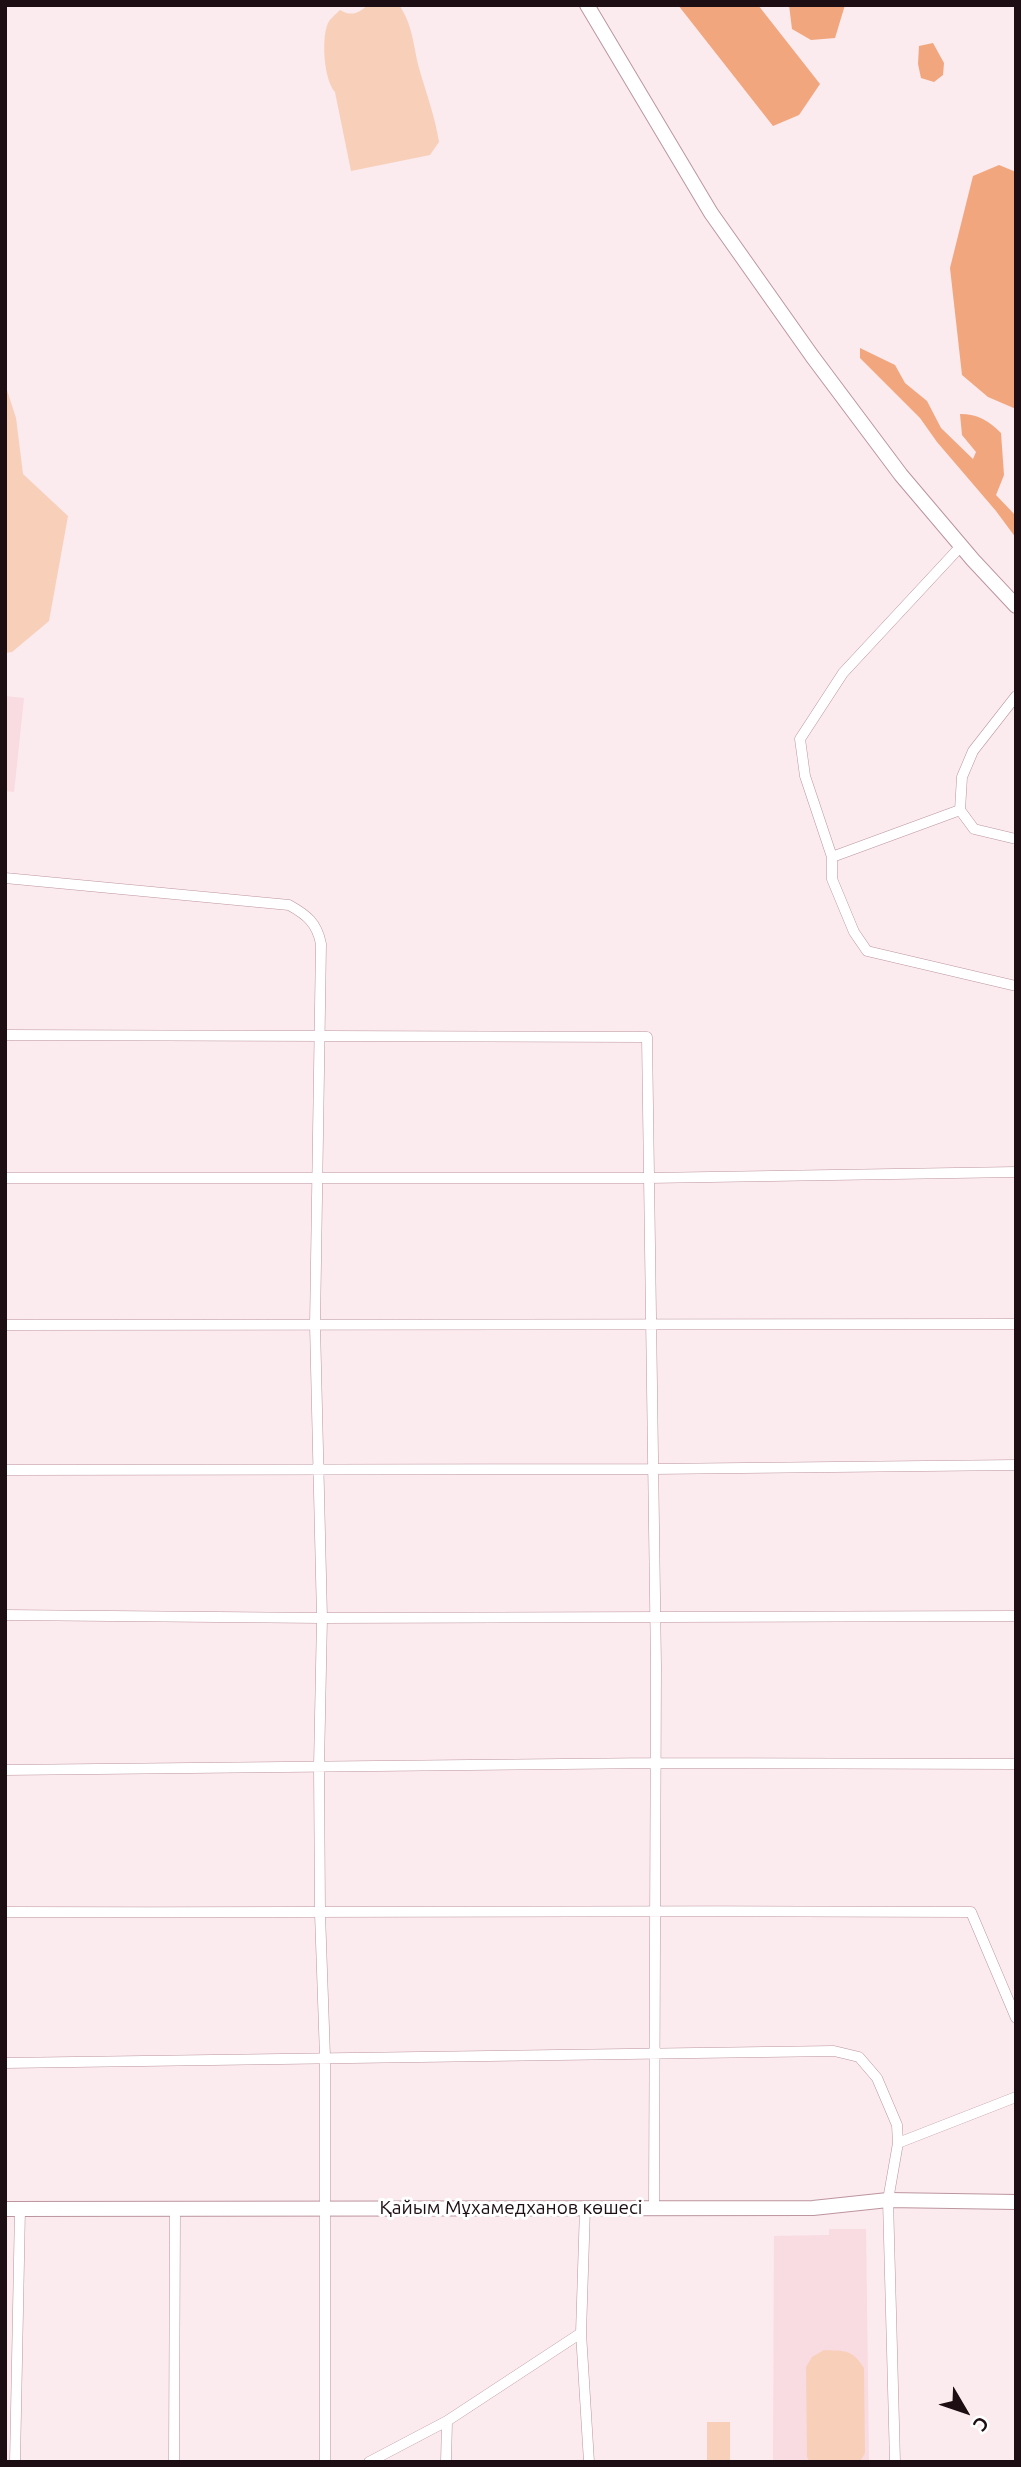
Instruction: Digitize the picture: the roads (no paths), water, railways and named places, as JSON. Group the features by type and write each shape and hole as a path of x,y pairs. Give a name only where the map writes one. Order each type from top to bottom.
{"street":[{"path":"587,5 711,213 812,356 901,475 1016,606"},
{"path":"961,546 843,673 800,739 805,776 832,857 832,879 854,932 867,951 1016,986"},
{"path":"1016,696 973,751 962,777 960,810 974,829 1016,839"},
{"path":"832,857 960,810"},
{"path":"5,878 289,905 307,915 318,931 321,944 315,1325 322,1618 319,1766 325,2057 325,2462"},
{"path":"5,1035 647,1037 655,1617 654,2208"},
{"path":"5,1178 649,1178 1016,1172"},
{"path":"5,1325 1016,1324"},
{"path":"5,1470 318,1471 1016,1465"},
{"path":"5,1615 322,1618 1016,1616"},
{"path":"5,1770 655,1763 1016,1764"},
{"path":"5,1912 971,1912 1016,2018"},
{"path":"5,2063 655,2053 835,2052 859,2057 877,2078 897,2125 898,2143 888,2200 894,2462"},
{"path":"898,2143 1016,2097"},
{"name":"Қайым Мұхамедханов көшесі","path":"13,2209 827,2208 888,2200 1016,2202"},
{"path":"585,2208 582,2333 589,2462"},
{"path":"13,2209 15,2462"},
{"path":"174,2462 175,2209"},
{"path":"369,2462 447,2421 582,2333"},
{"path":"446,2462 447,2421"}]}
